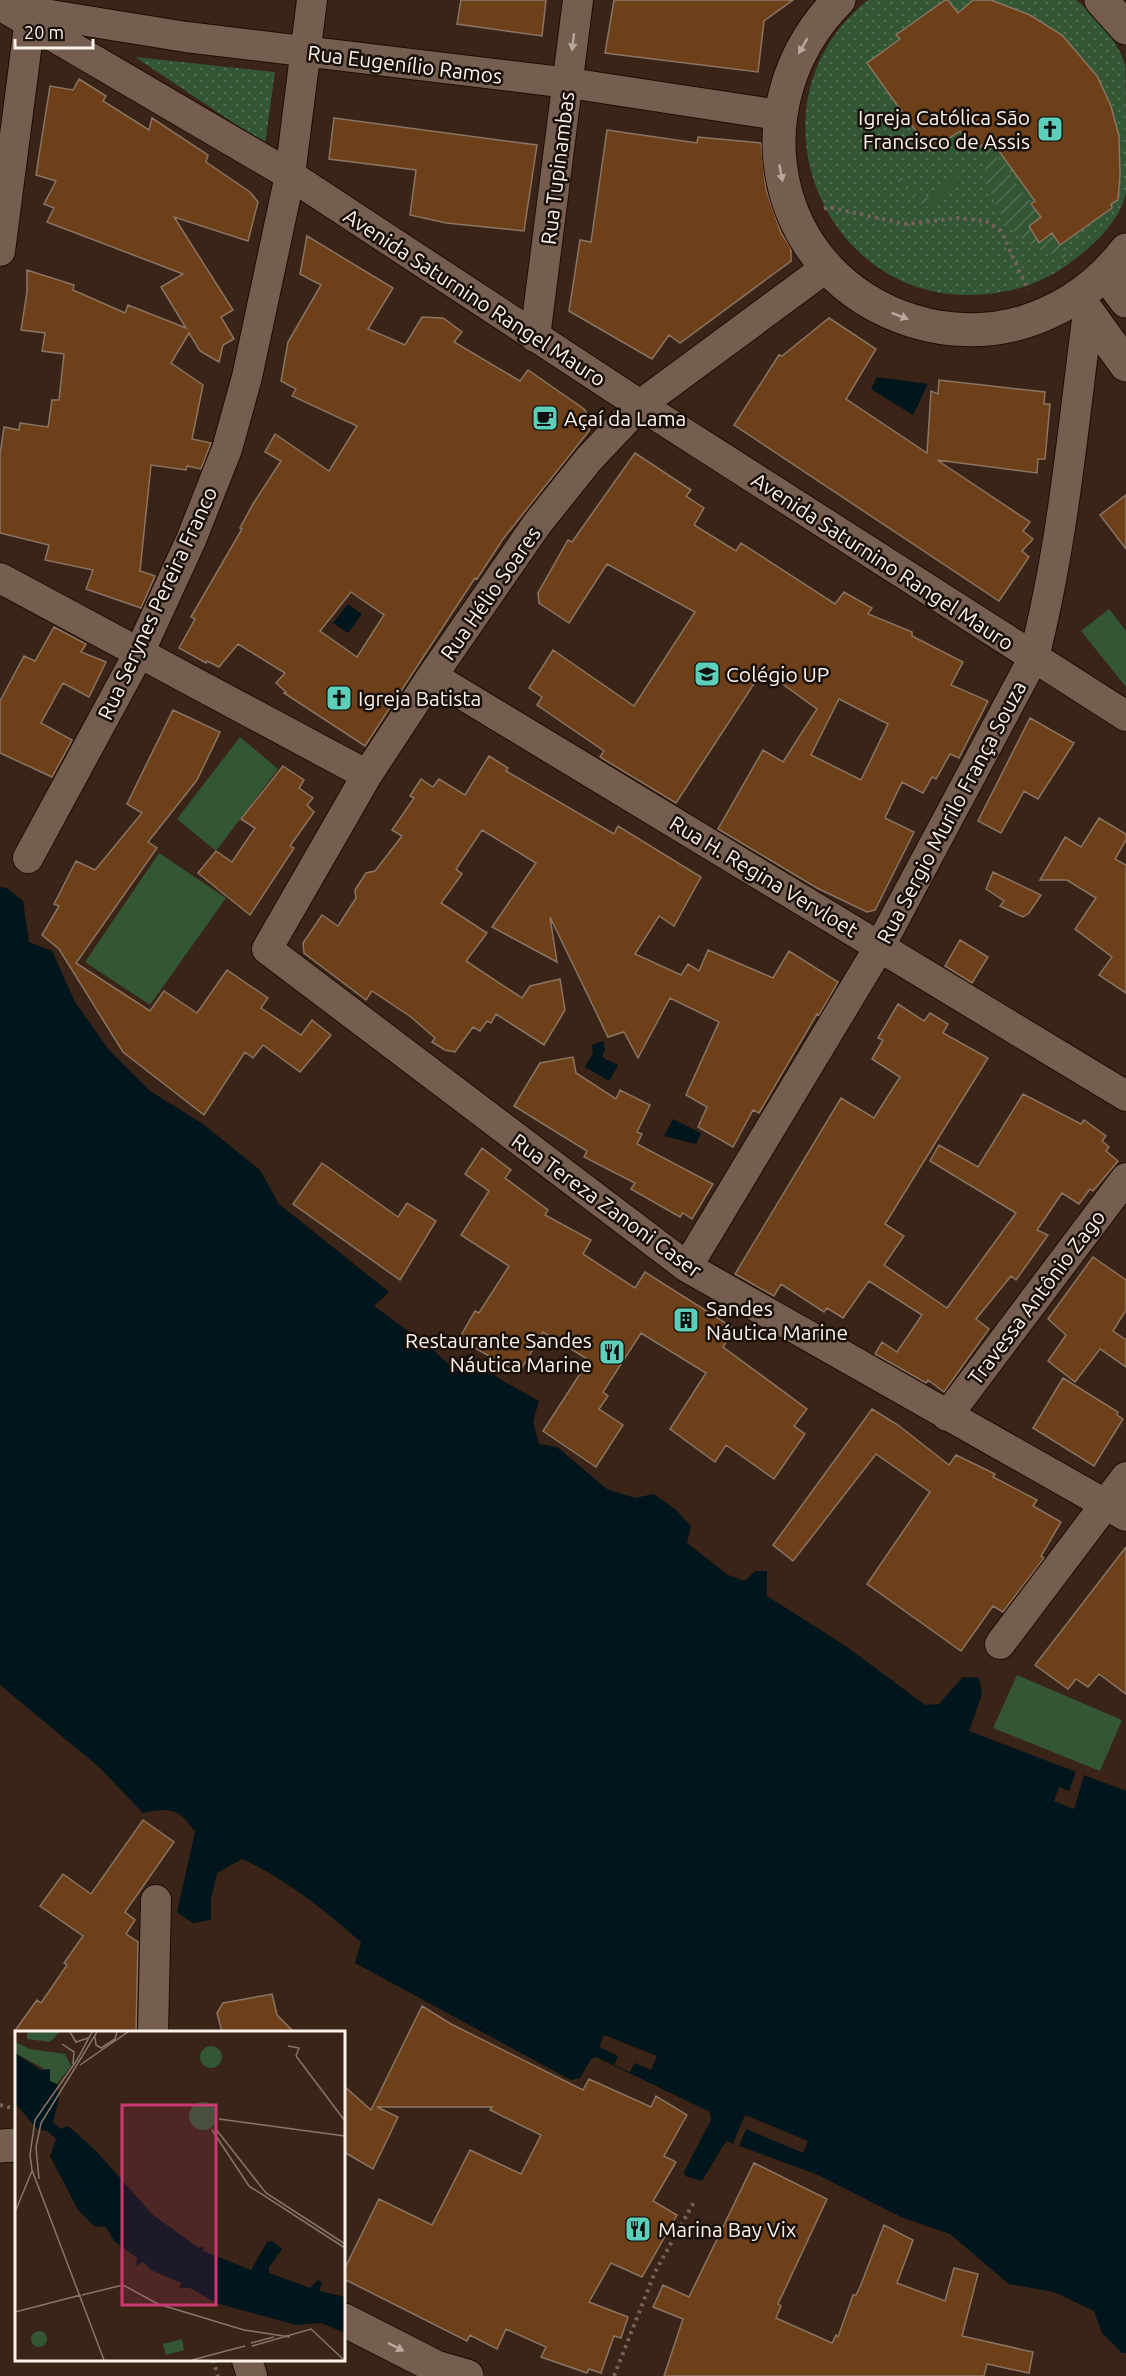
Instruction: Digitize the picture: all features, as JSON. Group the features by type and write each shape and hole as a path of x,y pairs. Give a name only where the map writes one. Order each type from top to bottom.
{"street":[{"name":"Rua Serynes Pereira Franco","path":"28,858 139,653 191,540 227,449 255,344 290,174 312,0"},
{"name":"Rua Tupinambas","path":"535,337 578,0"},
{"path":"839,0 821,18 801,47 787,80 779,115 780,172 799,226 827,267 848,287 872,304 898,317 955,330 984,330 1013,325 1082,305 1116,262"},
{"name":"Avenida Saturnino Rangel Mauro","path":"0,4 31,11 290,174 535,337 1126,716"},
{"name":"Rua Eugenílio Ramos","path":"31,11 186,37 568,83 779,115"},
{"path":"0,251 31,11"},
{"path":"1116,262 1126,301"},
{"name":"Rua Hélio Soares","path":"267,949 367,776 432,676 537,524 590,459 640,405 827,267"},
{"path":"1082,305 1126,365"},
{"name":"Rua Sergio Murilo França Souza","path":"687,1267 880,946 1034,657 1047,606 1058,540 1082,305"},
{"path":"0,578 367,776"},
{"name":"Rua H. Regina Vervloet","path":"432,676 1126,1096"},
{"name":"Rua Tereza Zanoni Caser","path":"267,949 687,1267 1115,1510"},
{"name":"Travessa Antônio Zago","path":"947,1416 1126,1178"},
{"path":"1000,1644 1115,1510 1126,1477"},
{"path":"153,2031 156,1900"},
{"path":"0,2146 15,2145"},
{"path":"345,2321 436,2367 467,2376"},
{"path":"247,2361 252,2376"}],"path":[{"path":"799,226 828,207 905,224 957,218 986,221 1001,231 1041,317"},
{"path":"0,2105 15,2109"},
{"path":"614,2376 656,2272 694,2202"},
{"path":"213,2361 218,2376"}],"green space":[{"path":"868,0 1076,0 1098,21 1117,46 1125,64 1126,192 1123,203 1111,224 1085,251 1049,276 1009,291 988,294 930,291 882,270 844,236 818,192 806,143 809,92 829,43"},
{"path":"135,57 275,72 265,144"},
{"path":"987,142 1071,261 1028,243 1008,225 995,204 987,179 985,153"},
{"path":"957,171 959,175 940,199 927,207 916,202 898,181 898,177 901,177 916,195 930,197"},
{"path":"1109,609 1126,631 1126,687 1081,631"},
{"path":"240,737 278,769 216,851 177,819"},
{"path":"159,853 226,898 150,1005 85,962"},
{"path":"1017,1675 1122,1720 1100,1771 993,1728"}],"water":[{"path":"877,377 928,384 913,415 871,389"},
{"path":"348,604 362,614 348,633 333,623"},
{"path":"0,887 7,888 23,901 29,942 52,951 75,1002 109,1050 150,1091 203,1124 260,1170 279,1204 389,1292 374,1306 427,1345 457,1371 468,1354 501,1380 539,1401 533,1421 539,1444 557,1447 607,1489 635,1498 654,1494 675,1509 691,1526 687,1543 728,1575 745,1581 755,1571 767,1571 767,1596 847,1647 925,1705 939,1704 963,1677 979,1678 982,1694 969,1731 1126,1791 1126,2353 1122,2353 1102,2333 1094,2311 1054,2292 1009,2284 950,2234 901,2217 818,2175 726,2141 702,2181 685,2176 684,2172 711,2120 710,2112 596,2057 591,2059 580,2078 571,2080 355,1963 361,1942 290,1886 242,1859 217,1873 211,1899 211,1920 193,1923 177,1912 195,1832 189,1824 173,1811 160,1810 143,1813 99,1767 0,1685"},
{"path":"603,1041 605,1049 602,1057 618,1065 609,1081 585,1067 593,1053 592,1045"},
{"path":"673,1119 701,1133 696,1144 664,1136"}],"pier":[{"path":"1077,1769 1085,1772 1074,1809 1054,1801 1059,1787 1069,1791"},
{"path":"604,2035 657,2056 651,2070 635,2063 630,2072 614,2065 618,2056 599,2047"},
{"path":"745,2115 808,2141 803,2153 746,2129 739,2146 733,2143"}],"building":[{"path":"461,0 546,0 542,36 457,24"},
{"path":"614,0 793,0 764,21 758,72 605,53"},
{"name":"Igreja Católica São Francisco de Assis","path":"948,0 958,13 973,0 991,0 1030,15 1062,35 1097,76 1111,106 1119,136 1118,200 1111,204 1112,208 1060,245 1052,233 1039,243 1029,226 1041,217 1031,204 1035,201 991,140 974,150 960,131 930,151 867,63 900,39 896,35"},
{"path":"79,79 106,96 103,101 149,130 152,118 208,155 206,162 250,192 258,202 248,241 174,217 233,310 221,317 234,339 223,345 219,362 200,351 189,333 171,363 203,385 192,439 211,443 201,469 187,466 186,470 151,465 140,571 155,576 141,608 86,589 93,570 45,560 49,545 0,533 0,455 4,427 19,430 20,423 48,427 52,400 59,400 64,354 42,351 45,333 21,330 27,292 27,270 74,285 73,290 125,313 128,305 186,328 161,287 183,274 47,222 54,208 44,204 56,181 36,175 50,86 73,90"},
{"path":"334,118 537,145 524,231 446,223 410,215 416,170 329,159"},
{"path":"607,130 697,143 698,137 761,143 766,189 781,233 791,248 791,261 680,343 669,335 652,359 569,311 580,240 591,242"},
{"path":"307,236 393,288 368,329 405,345 422,317 443,318 462,332 454,342 520,381 528,370 584,409 591,420 589,431 503,539 477,579 475,578 365,746 284,693 286,692 276,683 285,673 238,644 219,667 207,661 206,663 179,648 195,619 191,617 242,529 240,528 253,504 281,461 265,452 275,434 329,471 357,426 292,396 296,389 281,381 288,342 321,285 300,274","holes":["351,592 384,615 357,657 320,631"]},
{"path":"829,318 876,349 846,399 927,453 931,391 938,394 939,380 1045,392 1044,404 1050,404 1045,459 1038,459 1037,473 937,460 1030,522 1023,531 1033,539 1022,551 1029,557 999,601 734,425 779,355 782,356"},
{"path":"635,453 691,490 686,496 704,508 694,525 736,551 741,543 835,604 844,592 872,608 868,614 912,632 912,636 963,662 951,685 988,701 959,758 950,754 936,779 932,777 923,793 902,782 885,818 914,832 875,910 867,912 817,888 718,829 763,750 783,762 817,709 763,670 676,803 600,757 604,751 537,705 542,697 529,688 553,650 634,706 695,612 607,564 569,623 539,603 538,593 568,540 572,542","holes":["839,699 888,724 861,780 811,755"]},
{"path":"1126,495 1126,549 1100,515"},
{"path":"54,627 86,644 81,652 106,662 89,697 63,683 41,723 72,740 52,777 0,753 0,701 24,656 35,661"},
{"path":"173,710 220,732 197,780 148,842 157,848 76,963 150,1011 164,991 197,1013 227,970 268,998 261,1008 301,1035 312,1020 331,1035 300,1072 263,1045 253,1058 245,1052 204,1115 123,1052 59,949 42,935 59,906 54,904 76,861 95,870 142,813 127,804"},
{"path":"1030,718 1074,743 1038,799 1024,791 1001,833 978,821"},
{"path":"489,756 508,768 506,771 614,834 618,826 701,877 674,926 659,916 635,954 681,975 688,964 699,971 708,950 773,978 789,951 838,982 759,1113 753,1110 733,1147 698,1127 707,1107 686,1095 719,1022 670,998 638,1058 624,1032 608,1037 550,917 557,962 492,927 536,863 482,830 456,869 462,874 441,903 487,933 466,961 522,998 530,986 560,979 565,1010 544,1045 496,1014 491,1023 487,1021 480,1031 473,1027 455,1052 445,1050 432,1042 435,1038 411,1017 372,991 366,1000 304,953 303,943 322,915 338,926 356,898 355,890 366,873 375,871 402,836 392,830 414,798 410,796 421,779 433,787 439,779 465,795"},
{"path":"283,766 304,780 299,788 313,798 307,805 314,812 290,846 294,848 250,915 198,873 216,851 232,862 255,828 241,819"},
{"path":"1099,818 1126,834 1126,840 1115,859 1126,865 1126,993 1099,975 1112,957 1075,929 1096,898 1067,880 1040,880 1065,837 1081,847"},
{"path":"993,872 1041,895 1029,913 1023,917 1000,906 1004,901 986,889"},
{"path":"960,940 988,957 972,983 945,966"},
{"path":"898,1004 924,1021 930,1013 948,1024 943,1033 988,1058 885,1224 904,1236 884,1265 947,1308 1016,1213 930,1161 939,1145 978,1167 1023,1094 1081,1124 1084,1120 1106,1136 1102,1141 1109,1147 1106,1151 1118,1161 1093,1191 1090,1189 1079,1204 1062,1193 1037,1230 1048,1235 1016,1280 1011,1276 976,1319 989,1329 944,1392 928,1380 926,1383 875,1354 882,1342 897,1352 922,1315 869,1281 843,1318 827,1308 824,1312 781,1284 774,1296 735,1274 841,1098 874,1118 900,1077 872,1059 883,1040 878,1038"},
{"path":"573,1057 576,1073 616,1099 620,1090 650,1105 637,1132 642,1134 637,1144 713,1184 692,1219 683,1213 680,1217 631,1189 635,1183 584,1157 587,1151 514,1106 540,1063"},
{"path":"482,1148 511,1170 505,1178 548,1210 545,1215 591,1240 583,1254 635,1288 645,1272 735,1329 723,1347 807,1409 794,1426 805,1434 774,1479 726,1445 715,1462 670,1429 706,1373 641,1333 603,1392 608,1396 599,1409 623,1425 596,1467 543,1431 589,1360 543,1332 519,1373 459,1339 475,1311 479,1313 509,1266 461,1235 489,1191 465,1174"},
{"path":"322,1163 398,1217 407,1203 436,1221 400,1280 293,1204"},
{"path":"1093,1257 1126,1280 1126,1310 1113,1331 1126,1340 1126,1367 1100,1349 1075,1382 1048,1361 1066,1335 1048,1319"},
{"path":"1063,1378 1118,1412 1117,1415 1123,1419 1094,1466 1033,1428"},
{"path":"872,1409 898,1425 949,1465 956,1455 995,1474 993,1477 1037,1500 1033,1506 1061,1522 1041,1556 1044,1558 1003,1612 993,1606 961,1651 867,1584 930,1492 876,1454 793,1561 773,1545"},
{"path":"1126,1547 1126,1694 1099,1674 1088,1687 1076,1679 1068,1689 1035,1665"},
{"path":"143,1820 174,1842 125,1912 135,1920 126,1934 138,1942 136,2031 14,2032 37,2000 41,2003 67,1965 64,1963 83,1936 40,1906 63,1874 91,1894"},
{"path":"272,1994 277,2015 293,2031 222,2031 217,2013 223,2003"},
{"path":"422,2006 451,2024 583,2090 589,2079 651,2107 656,2096 687,2115 664,2156 676,2162 653,2201 677,2215 642,2277 611,2263 589,2302 628,2317 621,2338 614,2336 601,2373 589,2369 587,2373 541,2357 546,2347 506,2329 497,2349 470,2335 467,2341 345,2280 345,2268 379,2199 432,2225 470,2150 521,2174 541,2135 490,2110 492,2107 377,2107 398,2117 373,2169 345,2153 345,2087 371,2110"},
{"path":"754,2163 827,2199 778,2304 781,2306 776,2318 832,2343 836,2335 838,2337 853,2295 856,2295 860,2287 884,2225 913,2240 897,2283 945,2301 954,2268 978,2274 962,2336 1033,2352 1029,2373 987,2364 984,2376 664,2376 683,2319 653,2307 663,2285 689,2297"}],"place":[{"name":"Igreja Católica São Francisco de Assis","path":"1050,129"},
{"name":"Açaí da Lama","path":"545,418"},
{"name":"Colégio UP","path":"707,674"},
{"name":"Igreja Batista","path":"339,698"},
{"name":"Sandes Náutica Marine","path":"686,1320"},
{"name":"Restaurante Sandes Náutica Marine","path":"612,1352"},
{"name":"Marina Bay Vix","path":"638,2229"}]}
